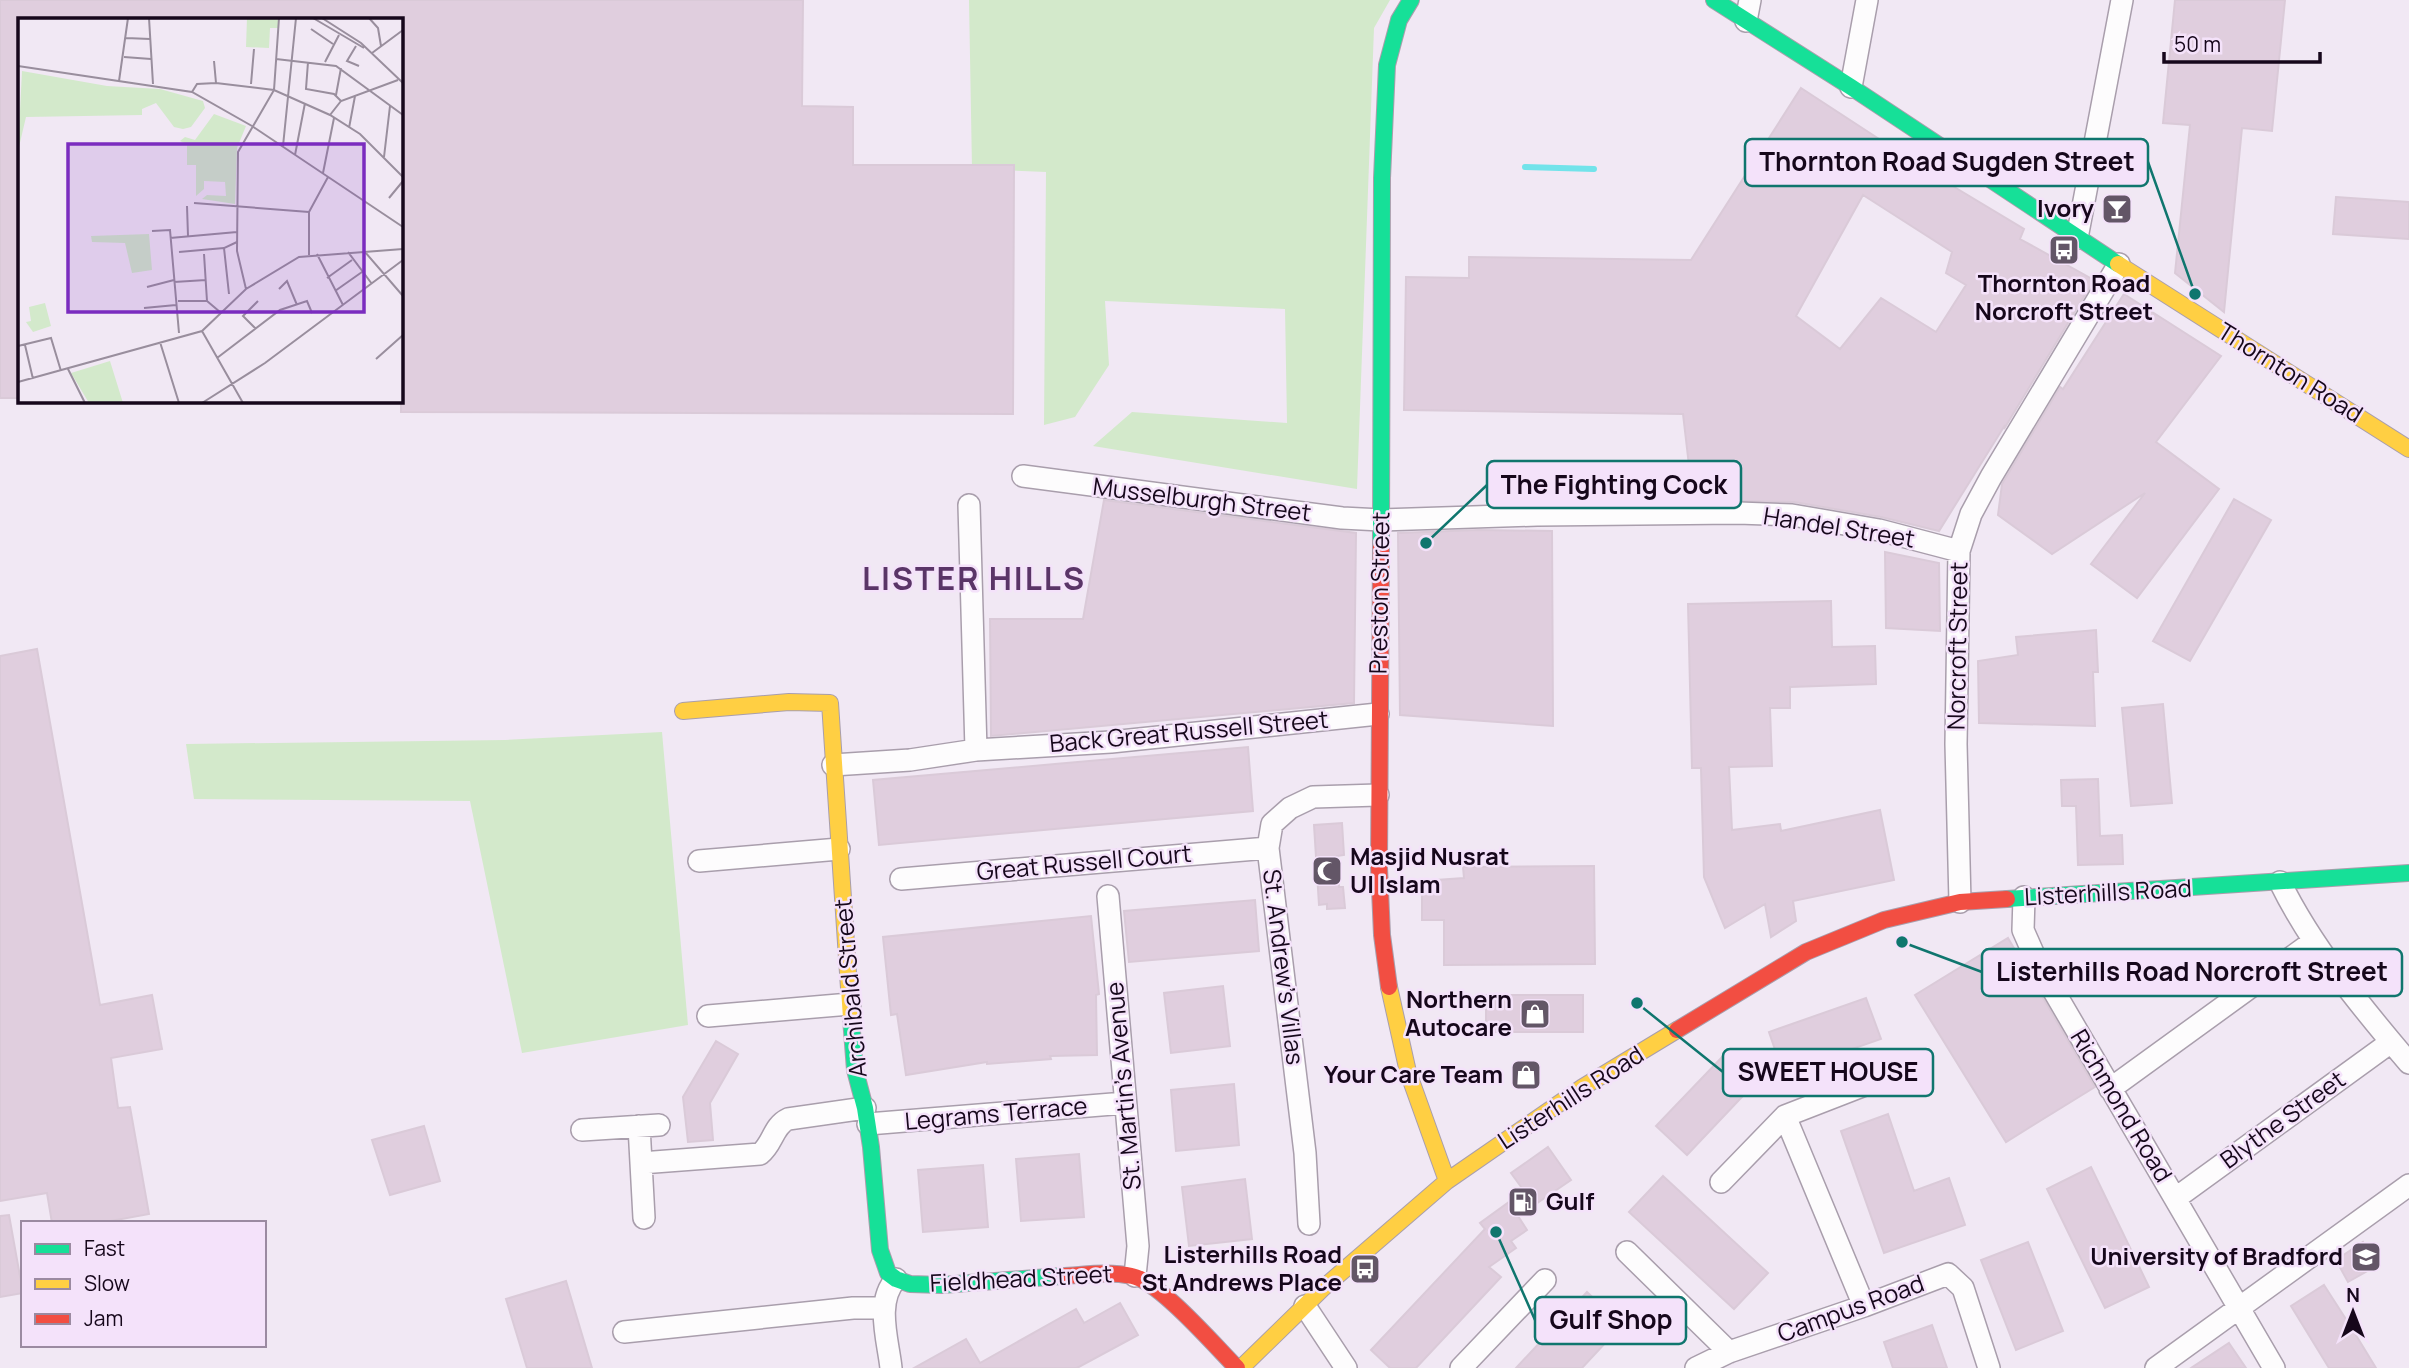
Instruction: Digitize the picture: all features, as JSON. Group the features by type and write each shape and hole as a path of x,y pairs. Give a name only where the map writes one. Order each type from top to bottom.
{"street":[{"name":"Preston Street","path":"1411,0 1399,20 1387,65 1382,178 1379,867 1384,956 1398,1033 1427,1133 1447,1181"},
{"name":"Thornton Road","path":"1714,0 1851,87 2077,238 2409,449"},
{"path":"1746,21 1750,0"},
{"path":"1851,87 1867,0"},
{"path":"2077,238 2122,0"},
{"name":"Norcroft Street","path":"1960,902 1956,744 1959,551 1971,514 1991,477 2119,264"},
{"name":"Musselburgh Street","path":"1023,476 1342,518 1381,520"},
{"path":"969,505 976,750"},
{"name":"Handel Street","path":"1381,520 1537,515 1792,515 1879,530 1959,551"},
{"name":"Archibald Street","path":"683,710 810,701 831,703 855,1070 867,1116 880,1250 888,1273 895,1279"},
{"name":"Back Great Russell Street","path":"833,765 909,760 976,750 1111,742 1378,714"},
{"name":"St. Andrew's Villas","path":"1309,1224 1304,1140 1268,848 1272,824 1290,808 1313,797 1378,795"},
{"name":"Great Russell Court","path":"901,879 1106,878 1268,848"},
{"path":"699,861 839,849"},
{"name":"Listerhills Road","path":"1239,1368 1447,1181 1583,1087 1806,952 1884,920 1960,902 2409,873"},
{"name":"St. Martin's Avenue","path":"1106,878 1138,1246 1135,1276"},
{"path":"2280,882 2315,941 2409,1063"},
{"name":"Richmond Road","path":"2024,897 2023,930 2038,964 2274,1368"},
{"path":"2109,1089 2315,941"},
{"path":"708,1016 850,1004"},
{"name":"Blythe Street","path":"2176,1198 2391,1042"},
{"path":"1721,1182 1786,1116 1888,1076"},
{"name":"Legrams Terrace","path":"641,1163 760,1154 768,1148 782,1122 788,1119 1125,1103"},
{"path":"1786,1116 1864,1306"},
{"path":"582,1130 649,1126 641,1163 644,1219"},
{"path":"2156,1368 2404,1196"},
{"path":"1627,1252 1729,1352"},
{"name":"Fieldhead Street","path":"895,1279 910,1284 942,1285 1108,1273 1135,1276 1158,1290 1239,1368"},
{"name":"Campus Road","path":"1696,1368 1729,1352 1948,1274 1963,1288 1989,1368"},
{"path":"891,1368 884,1308 889,1287 895,1279"},
{"path":"1461,1368 1545,1280"},
{"path":"1305,1306 1346,1368"},
{"path":"624,1332 853,1308 884,1308"}],"green space":[{"path":"969,0 1390,0 1374,28 1357,489 1093,446 1132,412 1287,423 1285,309 1105,301 1109,365 1075,417 1044,425 1046,172 972,169"},
{"path":"662,732 688,1025 522,1053 470,801 194,799 186,744 505,740"}],"building":[{"path":"0,0 803,0 802,106 853,107 853,165 1014,165 1013,414 401,412 402,18 18,18 18,398 0,398"},
{"path":"2175,0 2285,0 2272,131 2242,128 2224,312 2175,273 2190,125 2163,123"},
{"path":"1801,88 1879,139 1861,164 1892,181 1906,158 2024,229 2020,239 2094,280 1939,531 1881,517 1794,502 1693,500 1683,414 1404,410 1406,277 1469,278 1469,257 1691,260","holes":["1863,195 1952,252 1946,273 1966,285 1936,332 1881,298 1840,349 1796,316"]},
{"path":"2336,197 2409,202 2409,239 2333,234"},
{"path":"2124,294 2221,356 2156,442 2219,489 2137,598 2091,564 2145,493 2052,554 1998,515 2002,484 2060,387 2063,389"},
{"path":"2234,499 2271,520 2190,661 2153,641"},
{"path":"1104,500 1356,533 1354,703 991,736 990,619 1083,619"},
{"path":"1552,531 1553,726 1400,715 1398,533"},
{"path":"1885,552 1939,563 1940,631 1886,628"},
{"path":"1831,601 1832,647 1875,646 1876,684 1790,687 1790,708 1770,708 1772,766 1729,767 1732,830 1780,824 1781,831 1880,810 1894,880 1793,901 1796,921 1771,937 1765,904 1725,928 1704,877 1701,768 1692,768 1688,604"},
{"path":"2096,630 2098,672 2093,672 2095,726 1979,723 1978,661 2018,655 2016,637"},
{"path":"37,649 100,1005 152,995 162,1049 111,1058 118,1108 130,1107 149,1214 111,1221 52,1221 47,1193 0,1201 0,656"},
{"path":"2163,704 2172,803 2131,806 2122,708"},
{"path":"1248,747 1253,811 879,845 873,780"},
{"path":"2098,779 2100,836 2122,835 2123,864 2078,865 2076,806 2062,806 2061,780"},
{"name":"Masjid Nusrat Ul Islam","path":"1342,823 1344,855 1337,856 1339,887 1343,887 1345,908 1327,909 1327,904 1319,905 1314,825"},
{"path":"1594,866 1595,964 1444,965 1444,920 1422,920 1422,881 1464,878 1463,867"},
{"path":"1255,900 1259,951 1129,962 1124,911"},
{"path":"1091,916 1099,994 1096,995 1097,1055 987,1062 906,1075 897,1014 891,1015 883,937"},
{"path":"2008,938 2095,1087 2006,1142 1915,995"},
{"path":"1223,986 1230,1046 1171,1053 1164,993"},
{"name":"Northern Autocare","path":"1486,995 1583,995 1583,1032 1486,1032"},
{"path":"1866,998 1881,1039 1783,1073 1769,1032"},
{"path":"716,1041 738,1054 710,1103 713,1140 688,1142 683,1097"},
{"path":"1726,1053 1757,1081 1687,1155 1656,1126"},
{"path":"1234,1084 1239,1145 1176,1151 1171,1090"},
{"path":"1888,1114 1914,1191 1949,1178 1965,1225 1884,1253 1841,1131"},
{"path":"424,1126 440,1181 390,1195 372,1140"},
{"path":"1548,1147 1571,1180 1518,1216 1527,1230 1511,1241 1516,1248 1489,1267 1501,1277 1416,1368 1390,1368 1371,1350 1485,1229 1480,1223 1524,1191 1511,1173"},
{"path":"1079,1154 1084,1217 1021,1221 1016,1159"},
{"path":"983,1165 988,1227 923,1232 918,1170"},
{"path":"2091,1167 2149,1287 2105,1308 2047,1189"},
{"path":"1663,1176 1768,1273 1734,1309 1629,1212"},
{"path":"1245,1179 1252,1239 1189,1246 1182,1187"},
{"path":"9,1215 21,1293 0,1297 0,1216"},
{"path":"2028,1242 2063,1331 2016,1350 1981,1260"},
{"path":"2363,1242 2378,1265 2348,1282 2336,1260"},
{"path":"566,1281 592,1368 527,1368 506,1299"},
{"path":"2324,1285 2376,1368 2329,1368 2291,1306"},
{"path":"1587,1292 1622,1325 1582,1368 1516,1368"},
{"path":"1120,1303 1138,1335 1077,1368 914,1368 966,1339 980,1363 1076,1309 1084,1323"},
{"path":"1932,1325 1947,1368 1893,1368 1884,1342"},
{"path":"2229,1343 2246,1368 2191,1368"}],"waterway":[{"path":"1525,167 1594,169"}],"traffic: fast":[{"path":"1381,547 1382,178 1387,65 1399,20 1411,0"},
{"path":"1714,0 1851,87 2118,264"},
{"path":"2007,899 2409,873"},
{"path":"851,1018 855,1070 871,1147 880,1250 888,1273 910,1284 942,1285 1061,1276"}],"traffic: slow":[{"path":"2118,264 2409,449"},
{"path":"683,711 789,702 830,703 851,1018"},
{"path":"1389,987 1408,1072 1447,1181"},
{"path":"1241,1368 1322,1289 1447,1181 1583,1087 1677,1030"}],"traffic: jam":[{"path":"1381,547 1379,867 1382,935 1389,987"},
{"path":"1677,1030 1806,952 1884,920 1960,902 2007,899"},
{"path":"1061,1276 1114,1274 1143,1280 1171,1302 1237,1368"}],"place":[{"name":"Ivory","path":"2117,209"},
{"name":"Thornton Road Norcroft Street","path":"2064,250"},
{"name":"Thornton Road Sugden Street","path":"2195,294"},
{"name":"The Fighting Cock","path":"1426,543"},
{"name":"Masjid Nusrat Ul Islam","path":"1327,871"},
{"name":"Listerhills Road Norcroft Street","path":"1902,942"},
{"name":"SWEET HOUSE","path":"1637,1003"},
{"name":"Northern Autocare","path":"1535,1014"},
{"name":"Your Care Team","path":"1526,1075"},
{"name":"Gulf","path":"1523,1202"},
{"name":"Gulf Shop","path":"1496,1232"},
{"name":"University of Bradford","path":"2366,1257"},
{"name":"Listerhills Road St Andrews Place","path":"1365,1269"}],"district":[{"name":"LISTER HILLS","path":"974,579"}]}
